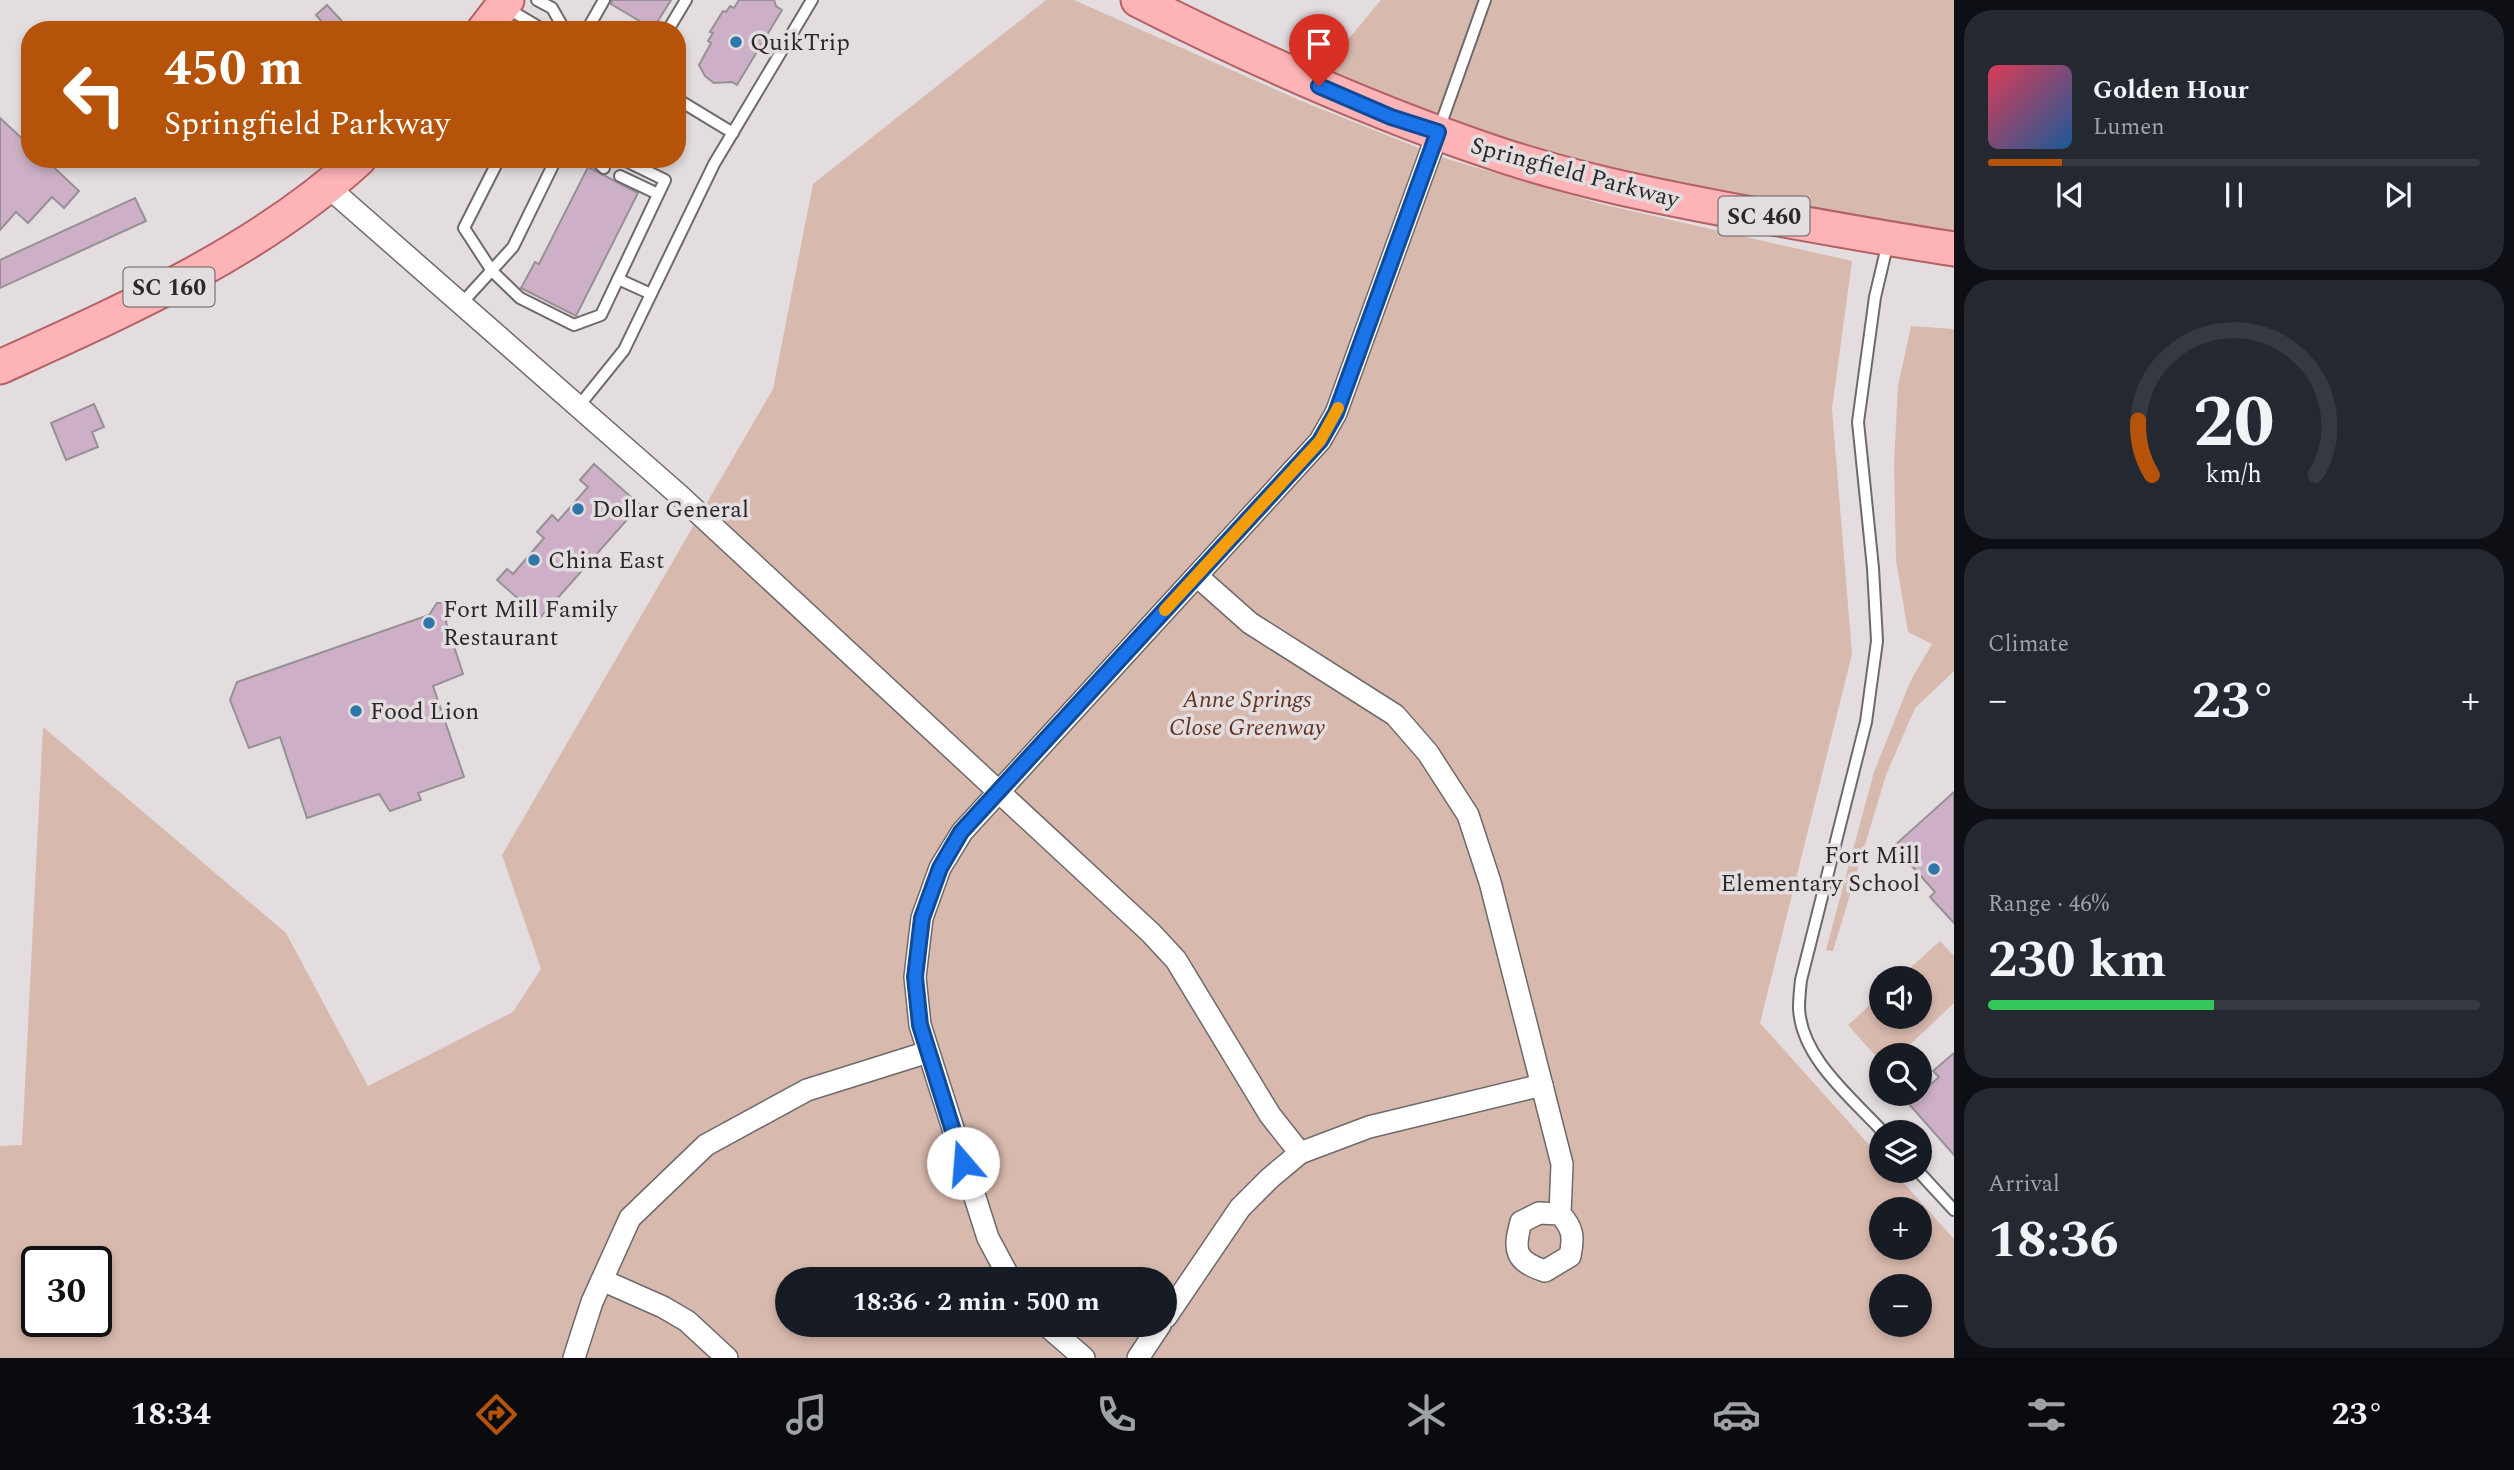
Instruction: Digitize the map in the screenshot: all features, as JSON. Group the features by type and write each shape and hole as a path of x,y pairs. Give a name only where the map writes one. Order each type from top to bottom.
{"main road":[{"name":"Springfield Parkway","path":"1138,0 1295,76 1391,117 1484,150 1655,195 1954,249"},
{"name":"SC 160","path":"0,367 117,314 190,276 257,235 348,168"}],"street":[{"path":"1004,1267 988,1238 920,1025 915,977 922,918 940,868 961,832 1320,441 1336,413 1438,132"},
{"path":"327,186 679,495 1151,933 1176,960 1270,1115 1300,1153"},
{"path":"1197,576 1250,623 1395,715 1428,752 1468,815 1490,882 1562,1164 1560,1214"},
{"path":"574,1358 592,1302 630,1218 706,1145 807,1090 928,1052"},
{"path":"1177,1301 1240,1208 1300,1153 1369,1128 1542,1086"},
{"path":"602,1280 663,1307 687,1321 727,1358"},
{"path":"1060,1337 1084,1358"},
{"path":"1138,1358 1152,1337"}],"lane":[{"path":"537,0 552,8 560,21"},
{"path":"592,21 604,0"},
{"path":"673,21 686,0"},
{"path":"578,407 619,358 714,164 812,0"},
{"path":"1438,132 1485,0"},
{"path":"664,11 675,18"},
{"path":"498,12 521,21"},
{"path":"686,104 733,133"},
{"path":"494,168 464,228 492,271 520,298 574,325 601,316 665,180 640,168"},
{"path":"461,304 513,247 552,168"},
{"path":"620,176 658,194"},
{"path":"1872,1120 1824,1068 1805,1038 1799,1010 1801,980 1866,722 1877,641 1873,568 1858,422 1875,297 1889,239"},
{"path":"618,279 651,294"},
{"path":"1929,1183 1954,1210"}],"green space":[{"name":"Anne Springs Close Greenway","path":"1046,0 1074,0 1299,100 1444,158 1601,204 1852,261 1832,409 1852,654 1760,1023 1869,1145 1869,1183 1904,1183 1916,1197 1869,1197 1869,1260 1932,1260 1932,1214 1954,1239 1954,1358 0,1358 0,1146 22,1145 43,727 286,933 368,1086 513,1012 541,969 502,855 773,389 813,184"},
{"path":"1381,0 1954,0 1954,232 1735,193 1568,156 1496,135 1321,72"},
{"path":"1911,326 1954,329 1954,671 1915,708 1886,775 1833,951 1826,950 1874,772 1910,682 1932,644 1908,632 1896,560 1894,463 1898,386"},
{"path":"1940,941 1954,956 1954,1003 1932,1024 1932,966 1912,966"},
{"path":"1869,1006 1869,1029 1926,1029 1912,1043 1869,1043 1869,1049 1848,1025"}],"building":[{"path":"612,0 671,0 658,21 640,21 611,4"},
{"name":"QuikTrip","path":"739,0 774,0 776,6 782,10 737,85 732,82 714,83 705,76 699,65 711,43 708,41 713,33 710,32 723,11 726,12 730,6 734,8"},
{"path":"327,5 342,21 321,21 316,15"},
{"path":"0,118 21,138 21,168 55,168 79,191 64,208 52,197 28,223 16,212 0,230"},
{"path":"587,168 638,193 576,316 521,288 535,262 539,264"},
{"path":"135,198 146,221 0,288 0,260"},
{"path":"94,404 104,427 92,432 98,447 66,460 51,423"},
{"path":"594,464 640,505 540,618 497,580 507,569 513,574 544,538 537,532 552,515 558,521 588,487 580,480"},
{"name":"Food Lion","path":"437,603 444,603 451,610 446,622 463,674 433,686 464,777 418,793 421,800 390,811 379,794 307,818 280,737 249,748 230,700 237,682 429,615"},
{"name":"Fort Mill Elementary School","path":"1954,792 1954,923 1930,897 1935,892 1894,846"},
{"path":"1954,1053 1954,1155 1932,1130 1932,1120 1923,1120 1911,1106 1932,1106 1932,1083 1939,1077 1933,1071"}],"slow traffic":[{"path":"1165,610 1320,441 1338,408"}],"place":[{"name":"QuikTrip","path":"736,42"},
{"name":"Dollar General","path":"578,509"},
{"name":"China East","path":"534,560"},
{"name":"Fort Mill Family Restaurant","path":"429,623"},
{"name":"Food Lion","path":"356,711"},
{"name":"Fort Mill Elementary School","path":"1934,869"}],"route":[{"path":"963,1163 920,1025 915,977 922,918 940,868 961,832 1320,441 1336,413 1438,132 1391,117 1319,86"}]}
